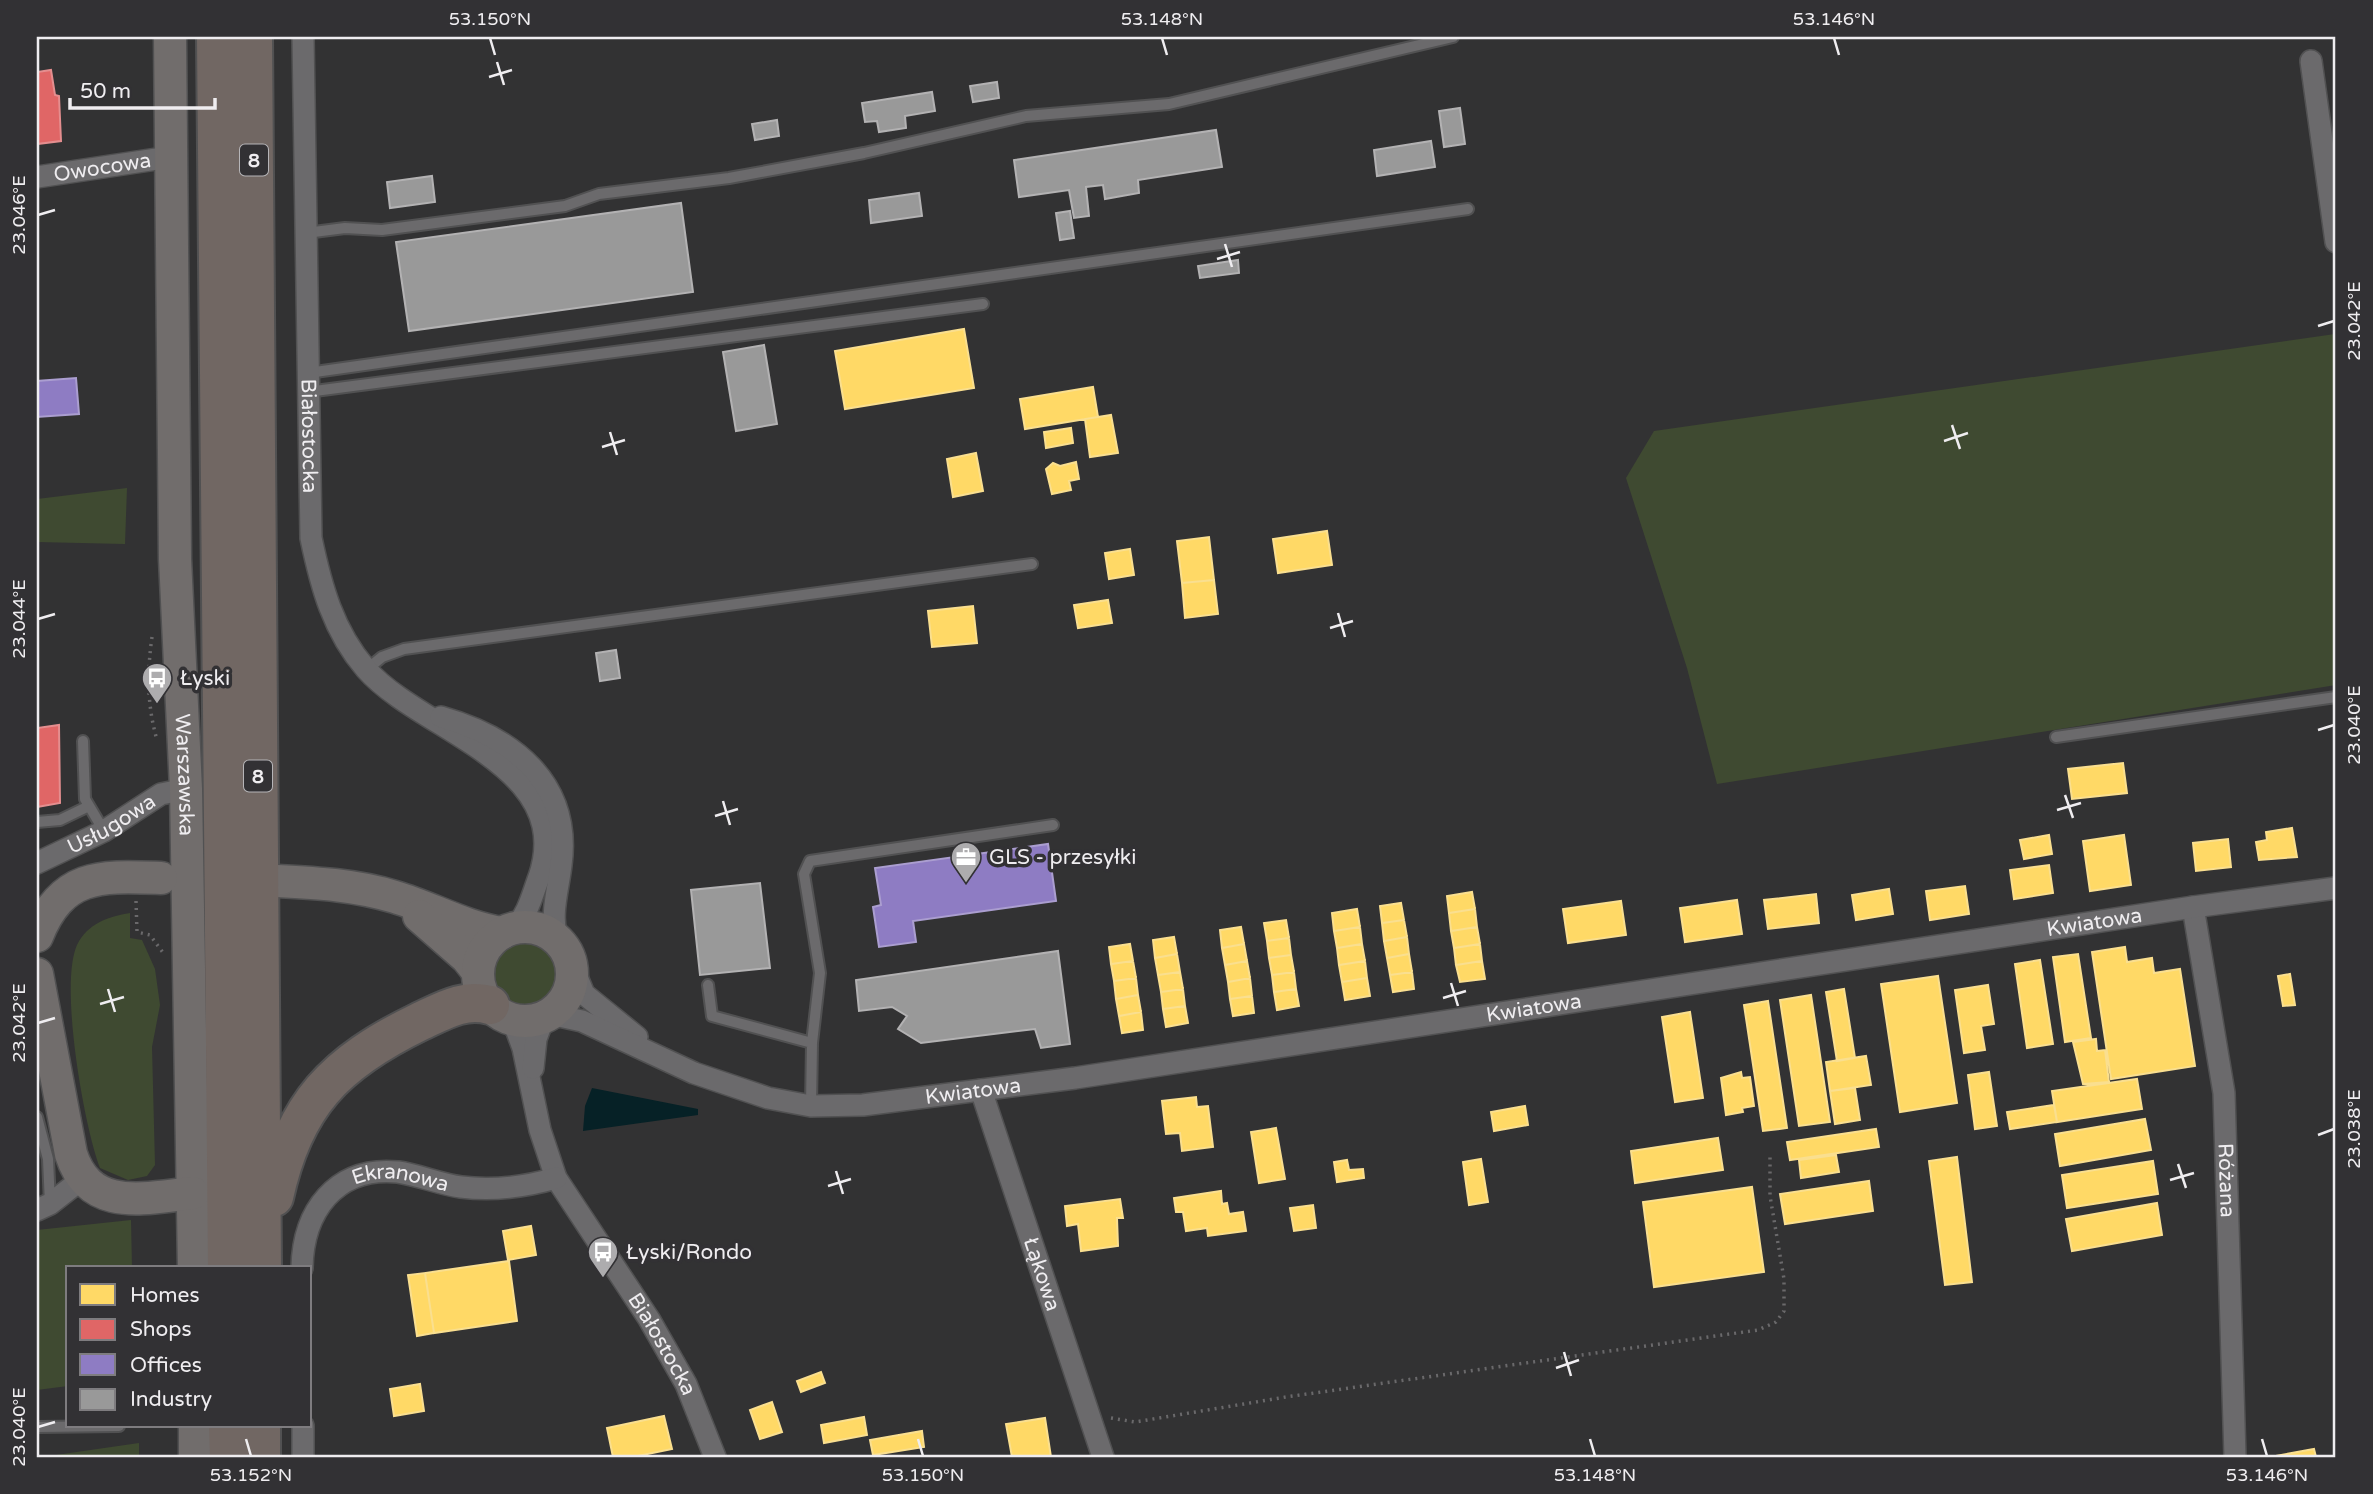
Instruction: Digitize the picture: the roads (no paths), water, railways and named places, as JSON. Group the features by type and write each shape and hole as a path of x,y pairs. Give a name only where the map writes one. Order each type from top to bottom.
{"highway":[{"name":"8","path":"216,37 227,1266"},
{"name":"8","path":"253,37 262,1266"},
{"path":"262,1266 282,1161 296,1124 336,1073 390,1036 454,1006 490,997"},
{"path":"228,1428 229,1457"},
{"path":"261,1428 261,1457"}],"street":[{"name":"Warszawska","path":"170,37 175,559 186,789 194,1266"},
{"name":"Białostocka","path":"303,37 311,538 319,576 347,646 366,670 397,697 493,756 511,772 535,807 542,839 542,868 527,912 508,931"},
{"path":"2311,61 2336,242"},
{"name":"Owocowa","path":"37,177 170,157"},
{"name":"Białostocka","path":"418,711 468,724 506,744 530,762 547,786 562,834 561,863 553,917 563,950"},
{"name":"Usługowa","path":"37,863 104,831 162,794 186,789"},
{"path":"37,936 44,917 72,887 108,876 148,887"},
{"path":"277,881 331,884 397,897 464,925 508,931 537,928 563,950 572,972 567,996 547,1016 522,1021 490,997 451,942 397,897"},
{"name":"Kwiatowa","path":"547,1016 582,1021 730,1087 811,1106 863,1105 981,1090 2193,907 2336,888"},
{"name":"Różana","path":"2193,907 2224,1093 2235,1457"},
{"path":"490,997 485,949 508,931"},
{"name":"Kwiatowa","path":"563,950 584,993 654,1052"},
{"path":"37,974 71,1154 82,1180 104,1194 123,1198 193,1193"},
{"name":"Białostocka","path":"490,997 516,1029 523,1048 540,1130 556,1178 649,1319 680,1373 715,1457"},
{"name":"Białostocka","path":"530,1084 537,1039 547,1016"},
{"name":"Łąkowa","path":"981,1090 1103,1457"},
{"name":"Ekranowa","path":"302,1266 303,1242 310,1217 326,1196 347,1181 372,1172 398,1172 460,1187 495,1189 531,1185 556,1178"},
{"path":"44,1207 82,1180"},
{"path":"195,1428 195,1457"},
{"path":"303,1428 303,1457"}],"lane":[{"path":"306,233 345,228 382,230 565,206 599,194 729,178 864,153 1026,116 1169,104 1453,37"},
{"path":"308,383 1468,209"},
{"path":"308,383 983,304"},
{"path":"366,670 383,657 404,649 1031,564"},
{"path":"2056,737 2336,697"},
{"path":"83,741 85,799 104,831"},
{"path":"37,822 60,820 89,806"},
{"path":"811,1106 812,1044 820,973 804,874 810,861 1054,825"},
{"path":"708,985 712,1016 812,1044"},
{"path":"37,1117 44,1207"},
{"path":"37,1427 66,1427"}],"water":[{"path":"592,1088 698,1109 698,1115 583,1131 585,1106"}],"place":[{"name":"Łyski","path":"157,705"},
{"name":"GLS - przesyłki","path":"966,884"},
{"name":"Łyski/Rondo","path":"603,1279"}]}
